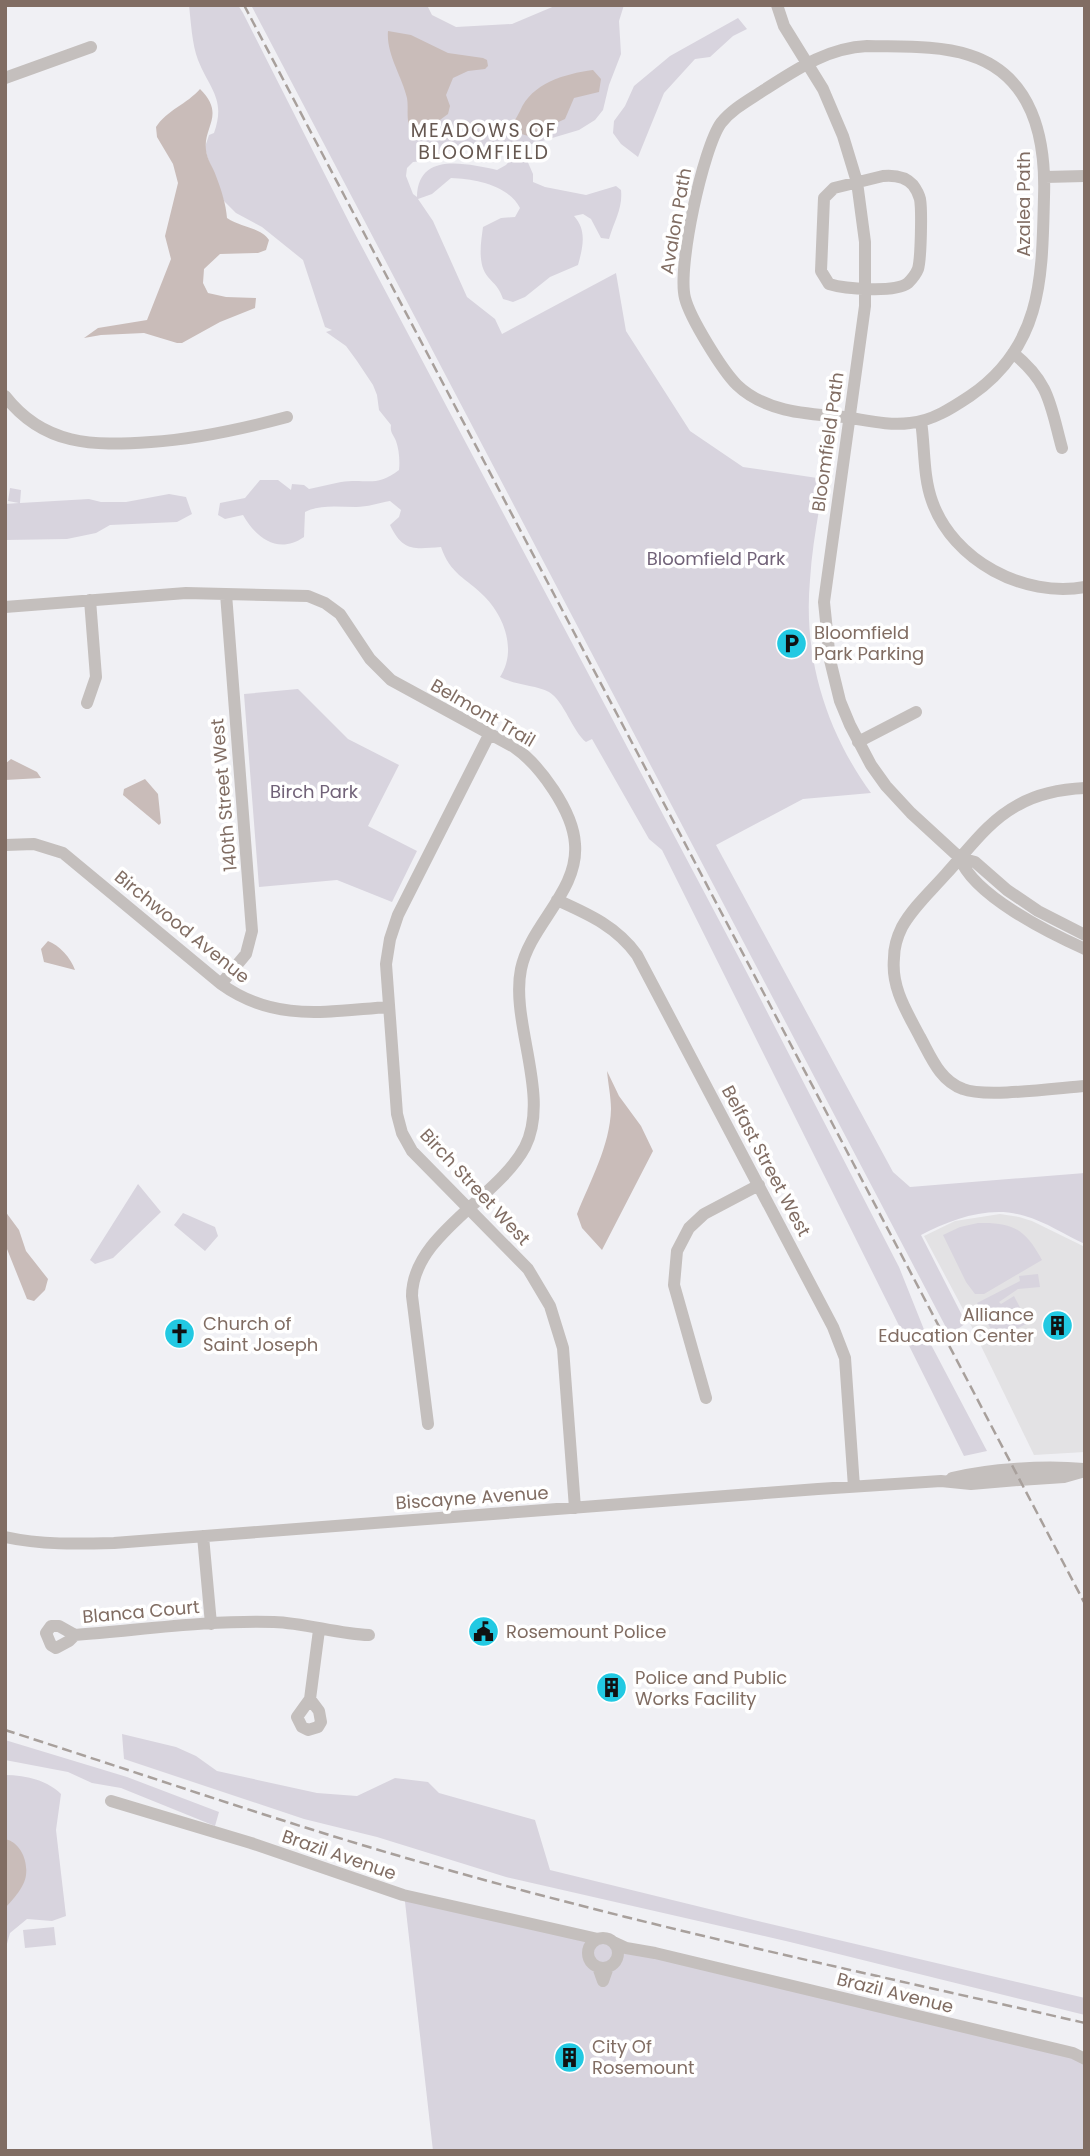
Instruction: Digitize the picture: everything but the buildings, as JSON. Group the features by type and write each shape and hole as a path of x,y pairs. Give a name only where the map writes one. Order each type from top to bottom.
{"street":[{"name":"Bloomfield Path","path":"777,5 783,26 808,62 838,122 857,182 865,242 866,288 828,566 825,615 833,673 845,713 858,742 893,794 960,858 965,871 999,900 1033,922 1085,949"},
{"name":"Azalea Path","path":"808,62 835,51 867,46 943,49 980,59 1005,76 1023,96 1031,110 1043,146 1045,177 1040,287 1029,324 1013,353 976,391 960,403 921,421 899,424 849,418"},
{"path":"5,78 92,47"},
{"name":"Avalon Path","path":"808,62 738,107 714,135 706,156 691,224 682,271 683,287 688,308 695,321 730,376 750,396 777,408 849,418"},
{"path":"883,176 900,176 912,184 920,198 918,262 915,275 898,288 866,288 834,286 825,281 821,271 824,198 834,188 883,176"},
{"path":"1045,177 1085,176"},
{"path":"1013,353 1029,366 1042,382 1062,448"},
{"path":"5,396 22,414 40,427 63,438 89,444 117,445 207,437 287,417"},
{"path":"921,421 928,487 940,520 954,540 979,561 1023,583 1053,590 1085,587"},
{"name":"Belmont Trail","path":"5,607 186,593 299,594 325,603 340,614 370,659 391,680 514,747 534,763 551,786 571,824 575,845 574,864 557,900 527,951 521,969 520,993 534,1110 531,1129 519,1156 426,1253 417,1268 412,1286 428,1424"},
{"name":"140th Street West","path":"221,984 246,954 252,931 226,594"},
{"path":"87,703 96,677 90,600"},
{"path":"858,742 916,712"},
{"name":"Birch Street West","path":"489,735 393,928 386,964 397,1114 406,1142 528,1269 542,1288 554,1314 563,1348 575,1508"},
{"path":"1085,788 1050,792 1018,805 989,826 911,913 898,937 893,959 899,997 934,1064 949,1082 970,1091 985,1092 1085,1086"},
{"name":"Birchwood Avenue","path":"5,845 34,844 63,853 221,984 249,1001 280,1010 311,1013 389,1007"},
{"name":"Bloomfield Path","path":"960,858 975,862 1007,890 1038,911 1085,935"},
{"name":"Belfast Street West","path":"557,900 604,922 625,939 637,955 842,1347 854,1487"},
{"path":"706,1398 674,1285 677,1251 689,1228 704,1214 759,1185"},
{"name":"Biscayne Avenue","path":"5,1537 21,1541 75,1544 941,1481 971,1484 1064,1476 1085,1470"},
{"path":"203,1536 211,1624"},
{"name":"Blanca Court","path":"75,1635 211,1624 275,1622 319,1630 369,1634"},
{"path":"310,1699 319,1630"},
{"name":"Brazil Avenue","path":"111,1801 251,1843 403,1895 559,1931 570,1931 598,1939 606,1938 626,1948 1073,2053 1085,2059"},
{"name":"Brazil Avenue","path":"559,1931 576,1941 588,1953 591,1961 607,1965 625,1958 655,1953"},
{"path":"588,1953 590,1944 598,1939"},
{"path":"607,1965 617,1950 613,1942"}],"shaded area":[{"path":"388,31 411,35 448,53 483,58 487,60 488,66 453,78 446,95 450,106 448,114 433,125 412,131 405,90 389,48"},
{"path":"593,70 601,79 599,92 574,98 565,119 528,136 512,131 514,121 532,93 560,77"},
{"path":"200,89 208,98 213,113 206,150 226,207 227,218 261,232 269,240 266,250 258,253 220,254 204,269 203,283 208,293 226,297 256,298 255,308 220,322 182,343 144,333 84,338 98,328 147,320 171,259 165,236 178,183 173,164 157,137 156,127"},
{"path":"11,759 37,772 41,778 5,780 5,764"},
{"path":"145,779 158,794 159,825 123,795 124,789"},
{"path":"48,941 64,953 75,970 44,962 41,949"},
{"path":"607,1071 653,1151 602,1250 582,1228 577,1214 599,1163 610,1123"},
{"path":"5,1211 19,1230 26,1251 48,1279 45,1290 34,1301 27,1299 5,1244"},
{"path":"1000,1214 1032,1221 1085,1247 1085,1452 1034,1455 924,1236 955,1221"},
{"path":"5,1839 19,1848 26,1869 21,1888 5,1908"}],"green space":[{"path":"189,5 238,5 243,13 353,230 746,971 899,1267 927,1337 987,1451 964,1456 662,850 649,839 592,739 586,742 581,737 554,696 544,690 500,677 508,656 508,645 503,624 491,604 454,570 441,547 410,547 400,540 390,525 399,517 401,510 390,501 360,507 311,509 305,512 304,537 285,544 277,544 261,537 243,515 225,519 218,515 220,503 245,498 260,480 278,480 291,490 292,484 304,485 309,489 341,482 377,481 399,470 399,459 391,425 379,410 373,385 346,346 326,332 332,330 325,327 303,260 262,227 236,213 224,201 205,147 209,135 214,133 217,103 196,54"},
{"name":"Bloomfield Park","path":"251,5 427,5 432,15 456,27 512,24 557,5 624,5 619,21 621,54 603,110 595,120 579,130 532,144 447,151 423,161 413,162 407,168 406,176 413,194 417,197 419,182 435,167 459,164 497,170 506,165 513,153 526,158 533,174 533,182 545,187 586,195 616,186 621,190 621,203 609,239 601,238 591,219 583,214 574,216 582,233 578,265 550,277 525,297 513,302 503,299 488,277 482,266 481,253 483,227 501,218 515,217 520,208 515,200 490,185 451,178 432,194 418,199 433,221 467,297 495,319 502,334 616,273 626,331 690,431 743,467 824,479 810,580 810,637 814,665 830,719 855,769 871,793 803,799 716,845 893,1172 910,1187 1085,1173 1085,1244 1033,1219 998,1212 958,1219 921,1235 966,1323 950,1335"},
{"path":"738,18 747,29 733,36 710,57 695,59 664,93 638,157 621,144 613,133 614,121 625,106 634,86 670,56"},
{"path":"10,488 21,490 20,503 89,499 126,502 169,494 186,497 192,514 177,522 110,525 96,533 67,539 5,540 5,504 19,503 8,501"},
{"name":"Birch Park","path":"298,689 348,739 399,765 368,826 417,851 392,902 337,880 259,887 244,694"},
{"path":"138,1184 161,1212 113,1258 95,1264 90,1260"},
{"path":"183,1213 215,1227 218,1236 205,1251 174,1225"},
{"path":"978,1223 1009,1226 1024,1234 1042,1260 984,1294 975,1294 966,1282 943,1235"},
{"path":"1038,1274 1040,1287 1018,1289 999,1302 1001,1304 1014,1296 1028,1323 996,1339 977,1303 1020,1281 1019,1276"},
{"path":"122,1734 176,1747 196,1756 217,1771 317,1793 357,1796 395,1778 428,1782 439,1793 535,1820 550,1870 1085,1998 1085,2015 790,1942 506,1877 377,1837 304,1819 124,1759"},
{"path":"5,1740 127,1777 219,1812 215,1826 121,1788 92,1783 68,1772 5,1760"},
{"path":"5,1775 35,1779 61,1794 56,1830 66,1916 52,1921 27,1919 10,1933 5,1951"},
{"path":"404,1893 1076,2054 1085,2058 1085,2151 433,2151"},
{"path":"54,1927 56,1945 25,1948 23,1930"}],"railway":[{"path":"244,5 1085,1604"},
{"path":"5,1730 334,1837 524,1891 764,1950 1085,2023"}],"place":[{"name":"Bloomfield Park Parking","path":"791,643"},
{"name":"Alliance Education Center","path":"1057,1325"},
{"name":"Church of Saint Joseph","path":"180,1334"},
{"name":"Rosemount Police","path":"483,1632"},
{"name":"Police and Public Works Facility","path":"612,1688"},
{"name":"City Of Rosemount","path":"569,2057"}],"district":[{"name":"MEADOWS OF BLOOMFIELD","path":"484,141"}]}
